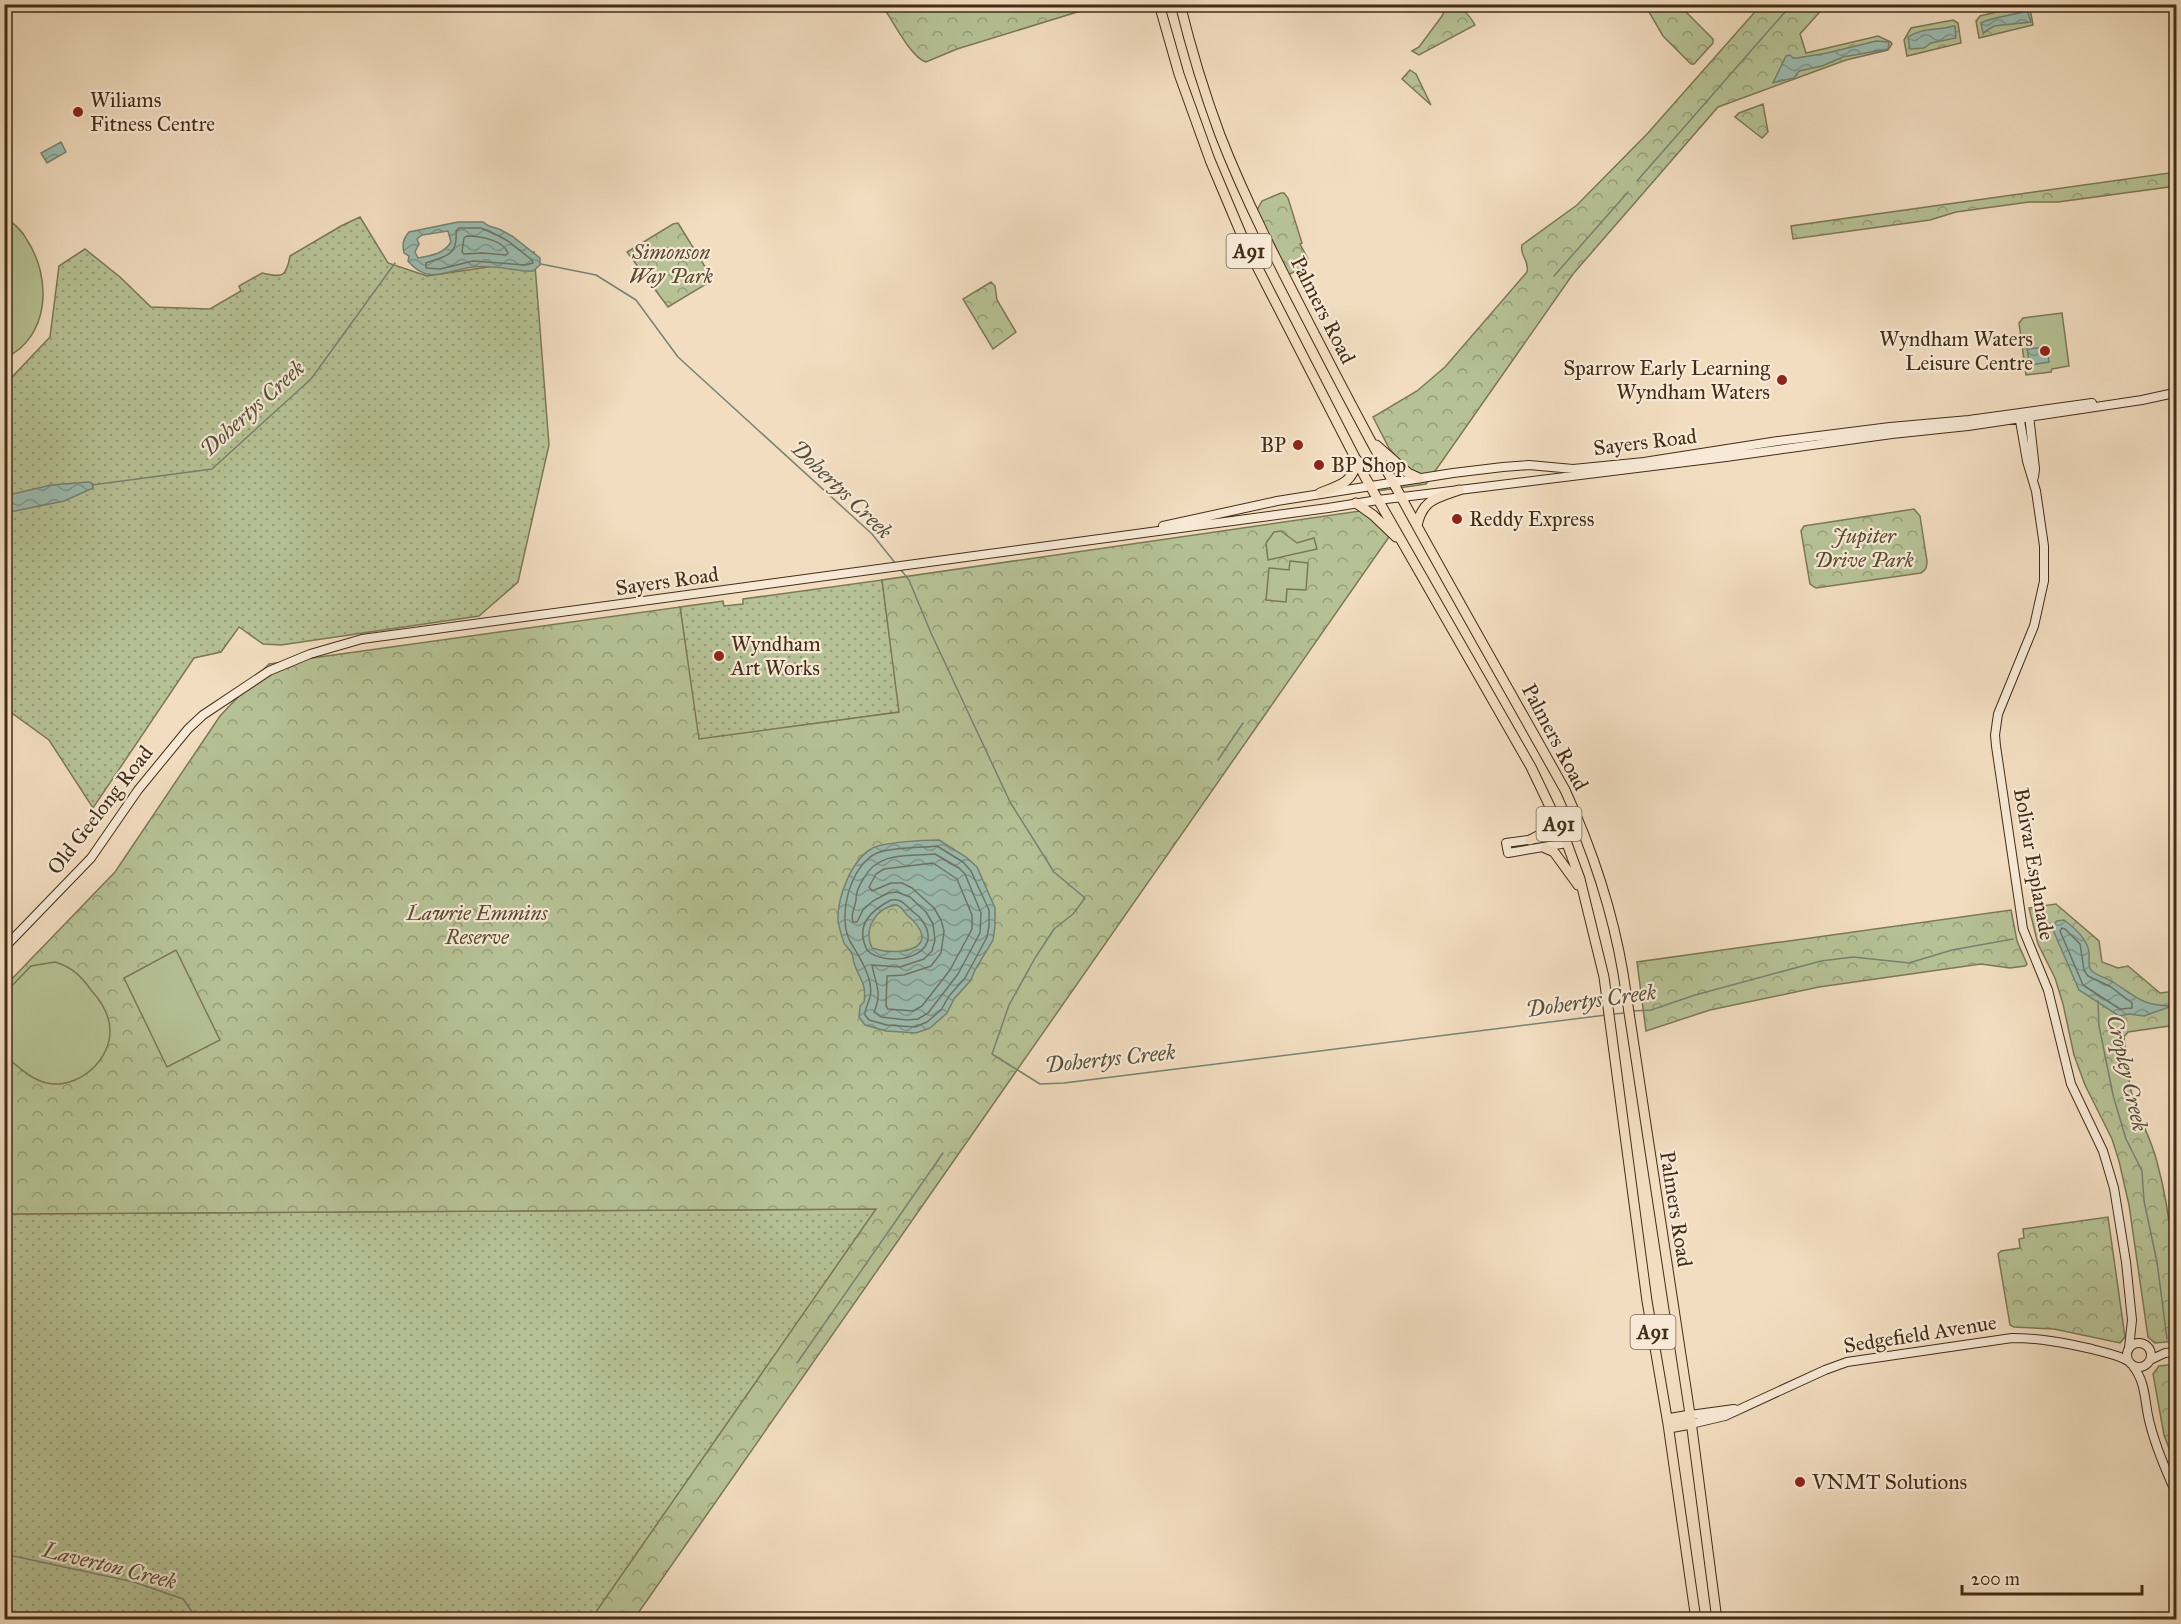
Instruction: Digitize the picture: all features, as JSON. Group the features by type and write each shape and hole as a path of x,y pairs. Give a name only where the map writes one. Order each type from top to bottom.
{"highway":[{"name":"Palmers Road","path":"1159,4 1179,74 1231,212 1378,500 1531,766 1565,839 1585,897 1604,977 1647,1301 1668,1423 1695,1620"},
{"name":"Palmers Road","path":"1180,4 1207,99 1268,244 1416,526 1565,790 1599,872 1614,927 1623,973 1690,1419 1717,1620"},
{"path":"1370,440 1408,473 1419,478"},
{"path":"1320,493 1343,484 1349,479 1355,470 1357,460"},
{"path":"1416,526 1422,509 1428,503 1459,490"},
{"path":"1356,504 1373,515 1404,545"},
{"path":"1530,840 1541,835 1550,827 1554,814"},
{"path":"1565,839 1584,833"},
{"path":"1545,848 1554,852 1585,897"},
{"path":"1668,1423 1690,1419"}],"main road":[{"name":"Sayers Road","path":"227,698 269,671 310,654 362,639 1726,454 1890,427 2029,415 2175,393"},
{"name":"Bolivar Esplanade","path":"2029,415 2036,468 2034,479"},
{"name":"Bolivar Esplanade","path":"2020,416 2027,461 2034,479 2044,546 2044,590 2028,644 1998,714 1995,735 1998,761 2023,929 2048,990 2071,1084 2097,1136 2111,1178 2122,1235 2132,1320 2129,1349"},
{"name":"Sayers Road","path":"1124,536 1236,509 1419,478 1503,467 1589,468 1726,454"},
{"name":"Old Geelong Road","path":"4,948 91,858 138,790 188,729 227,698"},
{"path":"1565,839 1545,848 1508,854 1506,843 1530,840 1565,839"},
{"name":"Bolivar Esplanade","path":"2132,1320 2140,1340 2147,1347"},
{"name":"Sedgefield Avenue","path":"1690,1419 1713,1420 1833,1366 1847,1362 2012,1338 2067,1343 2112,1353 2131,1364"},
{"path":"2176,1352 2165,1353 2137,1344 2129,1349 2127,1354 2143,1382 2149,1420 2158,1452 2176,1493"},
{"path":"2143,1382 2151,1353 2147,1347"},
{"name":"Sedgefield Avenue","path":"2112,1353 2129,1349"},
{"path":"2131,1364 2139,1368 2165,1353"}],"green space":[{"path":"882,5 1100,5 957,49 926,62 908,46"},
{"path":"1447,5 1463,10 1475,25 1419,55 1412,51 1419,47 1442,16"},
{"path":"1645,5 1679,5 1713,39 1713,43 1694,64 1691,64 1663,36"},
{"path":"1761,5 1826,5 1800,34 1806,53 1878,36 1892,44 1888,50 1846,60 1718,107 1573,274 1426,484 1377,491 1399,460 1389,448 1373,417 1417,391 1445,367 1527,272 1522,245 1577,205 1648,133"},
{"path":"2025,5 2030,8 2033,25 1979,38 1976,21 1980,16"},
{"path":"1953,20 1958,23 1961,43 1907,56 1904,40 1911,28"},
{"path":"1410,70 1416,74 1431,105 1402,79"},
{"path":"1763,104 1768,132 1762,138 1735,117 1739,113"},
{"path":"2176,172 2176,186 2058,202 2029,202 1956,212 1930,220 1793,239 1791,226"},
{"path":"1281,193 1288,198 1302,243 1300,244 1308,259 1304,267 1288,275 1257,210 1262,201"},
{"path":"4,216 20,230 27,240 35,255 43,288 38,321 31,336 20,348 5,358"},
{"path":"360,217 388,263 427,276 488,267 534,252 549,445 518,582 479,616 281,645 263,644 239,627 221,652 194,658 93,808 49,740 5,708 5,379 12,377 50,337 59,266 85,249 120,277 151,307 210,309 241,291 239,286 262,273 282,275 287,269 290,256"},
{"name":"Simonson Way Park","path":"678,223 712,278 708,283 668,307 627,252"},
{"path":"991,282 995,286 997,300 1016,332 993,349 963,299"},
{"name":"Wyndham Waters Leisure Centre","path":"2062,313 2069,366 2052,369 2051,372 2026,375 2019,323 2023,318"},
{"name":"Jupiter Drive Park","path":"1914,509 1920,516 1927,561 1923,572 1816,588 1810,584 1801,531 1804,526"},
{"name":"Lawrie Emmins Reserve","path":"1360,511 1384,529 1389,537 634,1619 591,1619 876,1209 5,1214 4,987 115,872 220,716 269,664 680,607 699,739 899,712 882,580"},
{"path":"1281,531 1297,543 1314,538 1317,549 1268,560 1266,543 1274,532"},
{"path":"1290,561 1308,563 1306,590 1287,589 1286,602 1266,600 1269,568 1289,570"},
{"path":"882,580 900,712 698,740 680,607 723,601 724,606 743,604 743,599"},
{"path":"2056,904 2099,941 2102,962 2118,968 2128,966 2160,993 2176,991 2176,1025 2128,1032 2124,1037 2132,1094 2155,1154 2167,1206 2174,1273 2176,1341 2155,1343 2148,1337 2129,1205 2119,1161 2112,1139 2085,1085 2074,1055 2055,978 2038,944 2029,908"},
{"path":"2011,910 2017,941 2027,964 2025,966 2010,968 1981,964 1819,987 1710,1010 1646,1031 1637,962"},
{"path":"176,950 220,1040 167,1067 124,978"},
{"path":"55,962 84,980 107,1014 110,1031 103,1055 86,1074 75,1080 50,1084 34,1078 4,1055 5,993 31,966"},
{"path":"877,1209 591,1620 5,1619 4,1214"},
{"path":"2108,1217 2125,1337 2120,1343 2054,1329 2010,1325 1998,1254 2001,1251 2020,1248 2019,1239 2024,1238 2023,1229"},
{"path":"2176,1364 2176,1467 2164,1435 2153,1374 2159,1366"}],"water":[{"path":"2027,10 2031,22 1994,26 1983,33 1981,23"},
{"path":"1955,26 1956,38 1931,43 1924,48 1910,49 1908,37 1925,30"},
{"path":"1876,41 1889,42 1888,49 1843,57 1822,66 1799,71 1794,78 1773,83 1786,56 1797,58 1827,53"},
{"path":"61,142 66,152 47,163 41,153"},
{"path":"458,222 483,222 512,236 540,258 540,265 533,271 479,267 431,275 423,273 408,261 409,256 404,253 405,237 409,232","holes":["448,231 451,242 441,252 432,255 418,258 415,252 419,244 417,239 422,235"]},
{"path":"2047,347 2049,362 2030,365 2027,349"},
{"path":"89,482 93,484 93,488 64,501 5,513 5,493 13,494 51,485"},
{"path":"939,840 977,867 995,908 993,940 971,980 954,999 947,1013 930,1028 916,1033 886,1031 865,1025 859,1017 860,1006 865,996 863,986 852,954 844,943 838,921 840,902 847,881 857,862 871,849 893,843","holes":["899,906 918,926 922,935 921,942 915,947 895,952 872,948 869,934 873,920 883,910"]},
{"path":"2064,920 2084,939 2088,948 2090,967 2094,973 2140,1000 2172,1006 2144,1016 2129,1014 2119,1016 2079,990 2054,932 2053,925 2057,921"}],"waterway":[{"path":"1637,181 1792,4"},
{"path":"1554,276 1628,192"},
{"name":"Dohertys Creek","path":"92,485 212,469 311,379 395,263"},
{"name":"Dohertys Creek","path":"541,264 596,275 636,300 678,357 872,534 896,564"},
{"name":"Dohertys Creek","path":"901,570 909,580 931,633 1010,802 1054,872 1085,898 1073,914 1054,929 1035,958 1009,1005 992,1054 1040,1084 1064,1083 1606,1015"},
{"path":"1218,760 1243,723"},
{"name":"Dohertys Creek","path":"1632,1011 1651,1010 1695,995 1821,961 1853,957 1909,963 1952,950 2013,939"},
{"name":"Cropley Creek","path":"2098,1001 2099,1026 2113,1095 2126,1139 2142,1171 2144,1201 2157,1262 2167,1339"},
{"name":"Dohertys Creek","path":"1614,1014 1624,1013"},
{"path":"797,1363 943,1153"},
{"name":"Cropley Creek","path":"2171,1369 2176,1406"},
{"name":"Laverton Creek","path":"4,1554 134,1582 183,1599 198,1620"}],"place":[{"name":"Wiliams Fitness Centre","path":"78,112"},
{"name":"Wyndham Waters Leisure Centre","path":"2045,351"},
{"name":"Sparrow Early Learning Wyndham Waters","path":"1782,380"},
{"name":"BP","path":"1298,445"},
{"name":"BP Shop","path":"1319,465"},
{"name":"Reddy Express","path":"1457,519"},
{"name":"Wyndham Art Works","path":"719,656"},
{"name":"VNMT Solutions","path":"1800,1482"}]}
